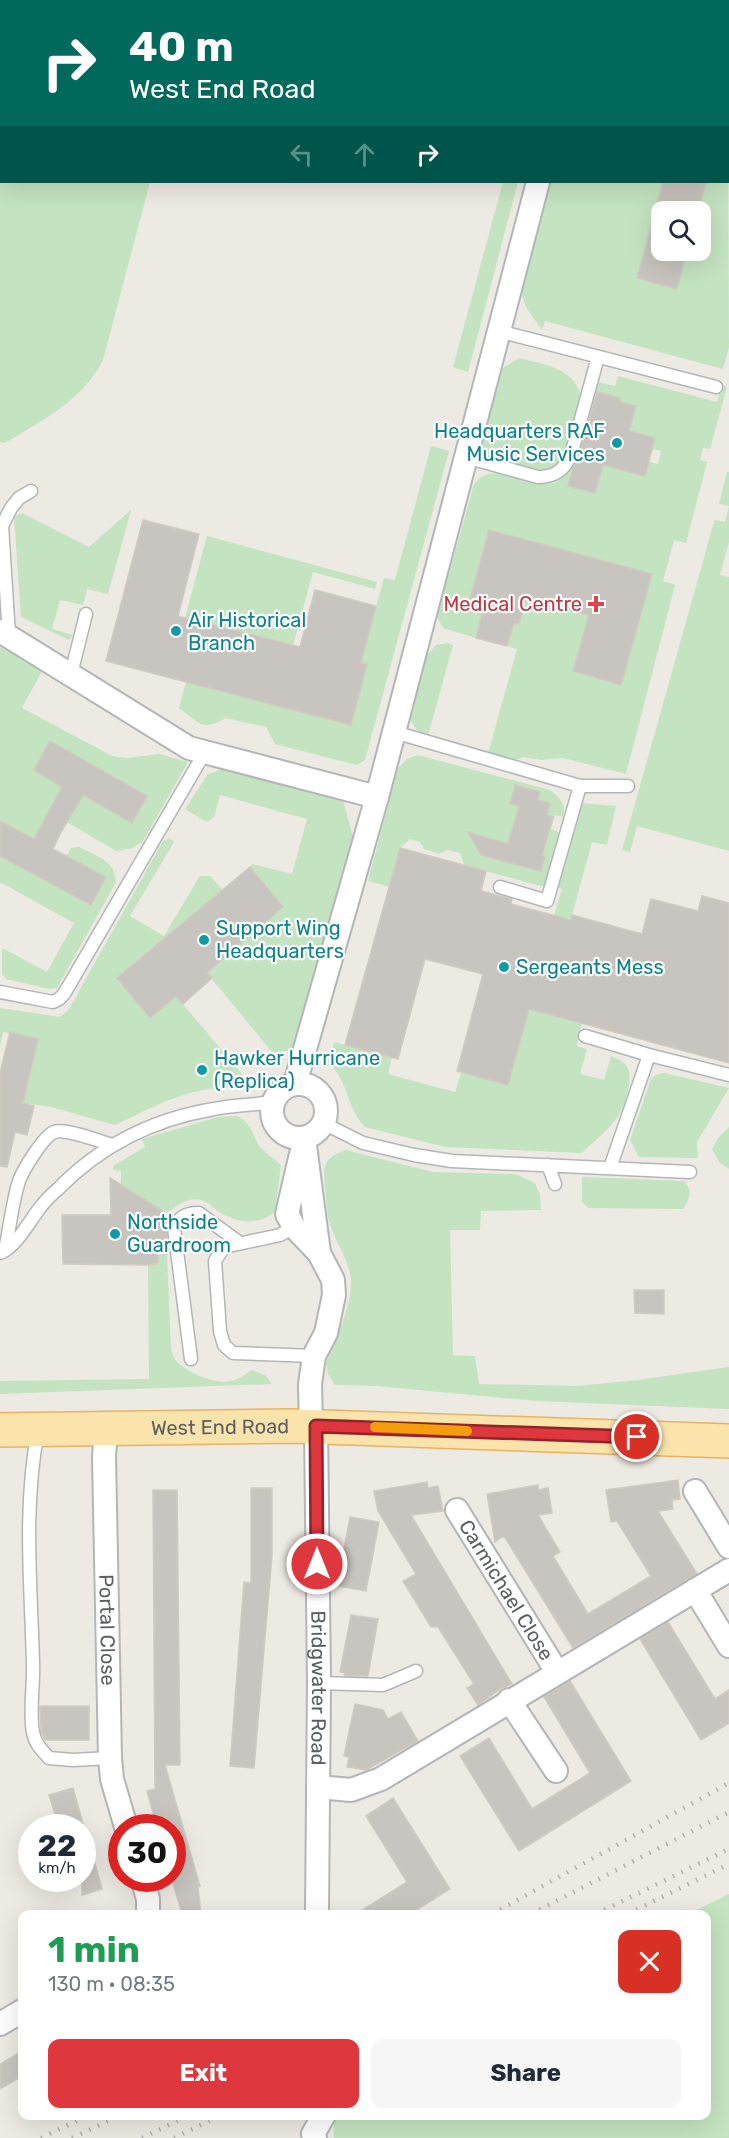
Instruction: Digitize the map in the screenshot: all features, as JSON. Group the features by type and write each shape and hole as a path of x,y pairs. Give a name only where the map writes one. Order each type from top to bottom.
{"main road":[{"name":"West End Road","path":"0,1430 314,1426 729,1441"}],"street":[{"path":"295,1084 377,797 538,183"},
{"path":"4,634 189,748 377,797"},
{"path":"295,1084 312,1087 323,1099 326,1115 323,1123 312,1135 304,1138 288,1136 281,1132 273,1119 273,1102 282,1090 295,1084"},
{"path":"304,1138 287,1214 294,1227 319,1253 333,1280 334,1295 326,1333 314,1356"},
{"path":"304,1138 319,1253"},
{"name":"Bridgwater Road","path":"314,1356 310,1384 314,1426 318,1683 317,1905"},
{"name":"Portal Close","path":"106,1429 104,1457 110,1758 112,1779 122,1814"},
{"path":"695,1491 729,1547"},
{"name":"Carmichael Close","path":"457,1510 557,1672"},
{"name":"Carmichael Close","path":"318,1787 351,1790 381,1779 509,1700 729,1570"},
{"path":"695,1590 729,1646"},
{"path":"509,1700 556,1771"},
{"path":"146,1892 148,1910"},
{"path":"0,2024 18,2013"},
{"path":"315,2138 313,2134 321,2120"}],"lane":[{"path":"498,331 716,387"},
{"path":"465,458 538,477 550,477 558,472 565,466 571,455 598,357"},
{"path":"4,634 2,526 19,498 31,491"},
{"path":"71,674 86,614"},
{"path":"394,732 580,786 628,786"},
{"path":"0,992 52,1002 64,994 205,752"},
{"path":"500,887 547,901 580,786"},
{"path":"585,1036 729,1075"},
{"path":"610,1168 649,1055"},
{"path":"2,1252 25,1230 40,1208 65,1182 112,1145 152,1125 184,1115 216,1108 273,1102"},
{"path":"323,1123 363,1143 452,1161 690,1172"},
{"path":"2,1252 20,1180 39,1147 53,1132 64,1131 112,1145"},
{"path":"548,1165 555,1184"},
{"path":"191,1359 174,1228 178,1219 185,1215 199,1213 240,1243"},
{"path":"294,1227 280,1235 224,1247 215,1261 220,1331 224,1345 233,1353 314,1356"},
{"path":"38,1430 32,1460 29,1514 34,1681 33,1730 37,1746 49,1758 73,1760 110,1758"},
{"path":"318,1683 383,1685 416,1671"}],"green space":[{"path":"0,183 150,183 103,360 84,387 73,398 5,443 0,442"},
{"path":"503,183 518,183 468,372 453,367"},
{"path":"551,183 728,183 729,347 723,369 545,321 542,330 526,307 522,294"},
{"path":"519,358 549,366 567,375 574,381 582,401 567,456 562,463 545,471 492,458 485,452 481,443 498,375 504,367"},
{"path":"618,376 717,402 722,385 727,387 710,449 703,448 700,460 707,462 686,543 674,540 663,581 675,585 626,774 563,758 542,760 523,757 514,761 488,754 517,649 507,646 514,623 519,624 526,598 589,615 573,671 621,685 651,574 489,530 467,609 482,614 476,638 443,628 437,617 474,484 482,477 491,473 500,473 538,484 552,484 563,478 574,465 568,486 595,493 603,465 645,476 649,462 658,464 661,451 652,449 655,438 613,427 635,406 620,402 620,398 593,391 595,382 615,386"},
{"path":"431,446 449,451 365,760 357,765 275,744 266,727 226,718 211,724 201,724 179,708 186,682 351,725 367,665 361,663 384,578 395,580"},
{"path":"727,472 729,472 729,506 719,504"},
{"path":"729,506 729,542 720,575 729,577 729,851 637,826 630,852 622,850 714,520 725,522"},
{"path":"131,510 108,594 87,589 83,605 60,600 52,629 73,635 69,640 21,617 14,517 22,513 89,547"},
{"path":"207,536 377,582 375,589 313,572 293,645 185,618"},
{"path":"448,643 453,645 428,736 419,733 409,718 427,655 436,645"},
{"path":"0,647 43,669 22,708 112,756 128,758 159,754 188,762 143,841 133,848 116,851 67,822 83,795 132,823 147,796 51,742 34,770 62,787 34,839 0,821"},
{"path":"418,755 550,790 560,799 564,812 563,817 555,815 551,829 559,832 544,887 464,865 460,853 448,850 439,854 424,849 420,842 410,839 400,848 390,887 368,881 398,768 407,759"},
{"path":"226,768 343,800 354,841 299,1049 273,1053 207,973 283,907 250,867 252,864 292,874 307,819 220,795 214,817 207,822 185,809 208,774"},
{"path":"581,803 616,806 607,845 592,842 571,919 554,915 562,889 557,887"},
{"path":"169,838 174,842 130,916 164,936 200,876 210,876 223,890 117,978 150,1018 176,996 247,1080 232,1088 203,1090 180,1096 115,1125 51,1107 23,1103 38,1039 3,1032 0,1046 0,1008 60,1017 69,1009 163,841"},
{"path":"79,847 104,860 112,869 116,882 57,988 49,989 6,979 2,973 2,948 47,972 74,923 0,882 0,856 91,905 106,877 66,856 71,848"},
{"path":"533,994 546,1014 582,1024 577,1046 587,1049 580,1074 604,1080 611,1056 624,1063 628,1069 629,1085 623,1107 606,1131 581,1153 446,1147 365,1127 354,1111 340,1077 328,1062 334,1042 392,1057 388,1074 455,1092 461,1073 508,1085"},
{"path":"664,1073 729,1088 697,1142 698,1158 639,1157 630,1140 651,1079"},
{"path":"237,1116 243,1119 249,1127 261,1148 281,1165 275,1212 254,1221 240,1221 219,1212 206,1202 194,1199 179,1204 167,1214 121,1186 121,1171 113,1170 113,1166 145,1147 142,1139 218,1117"},
{"path":"729,1127 729,1169 720,1163 712,1149 718,1138"},
{"path":"346,1150 433,1172 515,1174 535,1183 540,1195 541,1210 481,1211 480,1230 450,1230 453,1355 475,1356 479,1384 577,1386 729,1367 729,1409 537,1401 376,1386 335,1385 328,1374 326,1364 346,1312 351,1280 348,1265 329,1220 324,1174 329,1160"},
{"path":"582,1177 684,1181 689,1188 690,1195 683,1209 589,1208 582,1202"},
{"path":"158,1254 167,1254 171,1350 177,1362 195,1374 210,1380 225,1382 234,1380 252,1370 266,1376 272,1384 0,1394 0,1381 149,1379 148,1265 158,1263"},
{"path":"729,1894 729,2138 334,2138 334,2120 711,2120 711,1910 696,1910"}],"building":[{"path":"663,183 706,183 701,201 658,201"},
{"path":"651,226 651,261 684,261 677,289 637,278"},
{"name":"Headquarters RAF Music Services","path":"597,392 620,398 620,402 636,406 629,431 655,438 645,476 603,465 595,493 568,486 579,457"},
{"name":"Air Historical Branch","path":"143,520 199,534 178,616 300,647 315,590 376,606 361,663 367,664 351,725 106,661"},
{"name":"Medical Centre","path":"489,530 652,574 621,685 573,671 589,615 526,598 519,624 514,623 507,646 476,638 482,614 467,610"},
{"path":"50,741 147,796 132,823 83,795 61,832 53,849 106,877 91,905 0,856 0,821 34,839 62,787 34,770"},
{"path":"515,785 540,792 538,800 550,803 547,815 553,817 542,855 545,856 541,871 481,855 468,832 508,844 519,806 510,804"},
{"path":"400,848 486,871 481,891 512,899 511,904 571,920 572,915 642,934 651,899 698,911 702,896 729,903 729,1063 529,1009 508,1085 457,1071 483,974 425,959 398,1059 345,1045"},
{"name":"Support Wing Headquarters","path":"250,867 283,907 207,973 212,978 183,1004 176,996 150,1018 117,978"},
{"path":"10,1032 38,1039 23,1103 34,1106 27,1135 15,1132 7,1167 0,1166 0,1073"},
{"name":"Northside Guardroom","path":"110,1178 167,1214 167,1254 158,1254 158,1263 148,1265 63,1264 62,1215 111,1215"},
{"path":"634,1290 664,1290 664,1314 635,1313"},
{"path":"678,1480 680,1499 672,1500 673,1509 658,1511 697,1574 573,1648 504,1536 495,1542 487,1494 538,1485 538,1490 548,1488 552,1513 538,1515 560,1552 553,1556 588,1614 651,1576 617,1521 611,1522 606,1490"},
{"path":"427,1482 428,1488 438,1486 443,1511 411,1515 512,1684 502,1688 478,1705 467,1688 474,1684 438,1627 431,1627 403,1581 416,1574 378,1511 374,1491"},
{"path":"251,1488 272,1488 272,1555 254,1768 230,1766 244,1582 251,1583"},
{"path":"153,1490 177,1490 180,1765 165,1765 179,1814 153,1814 147,1791 155,1789"},
{"path":"350,1517 379,1522 366,1591 337,1586"},
{"path":"351,1615 378,1619 368,1676 344,1676 345,1673 340,1672"},
{"path":"668,1622 715,1699 729,1690 729,1723 701,1740 640,1639"},
{"path":"570,1681 631,1781 519,1851 460,1756 489,1738 532,1809 590,1773 544,1697"},
{"path":"355,1704 383,1710 388,1719 401,1712 418,1741 366,1770 347,1767 349,1757 344,1756"},
{"path":"40,1706 89,1706 89,1740 45,1740 41,1731"},
{"path":"73,1788 80,1814 55,1814 49,1795"},
{"path":"393,1798 450,1889 416,1910 362,1910 407,1882 366,1816"},
{"path":"186,1838 200,1886 198,1887 201,1910 181,1910 176,1892 186,1892"},
{"path":"96,1867 102,1889 96,1891"},
{"path":"18,2053 18,2078 0,2089 0,2064"}],"railway":[{"path":"499,1910 729,1783"},
{"path":"539,1910 729,1812"},
{"path":"604,1910 729,1849"},
{"path":"636,1910 729,1864"},
{"path":"41,2138 79,2120"},
{"path":"72,2138 110,2120"},
{"path":"142,2138 179,2120"},
{"path":"174,2138 211,2120"}],"slow traffic":[{"path":"375,1427 467,1431"}],"place":[{"name":"Headquarters RAF Music Services","path":"617,443"},
{"name":"Medical Centre","path":"596,604"},
{"name":"Air Historical Branch","path":"176,631"},
{"name":"Support Wing Headquarters","path":"204,940"},
{"name":"Sergeants Mess","path":"504,967"},
{"name":"Hawker Hurricane (Replica)","path":"202,1070"},
{"name":"Northside Guardroom","path":"115,1234"}],"route":[{"path":"317,1564 316,1426 637,1437"}]}
